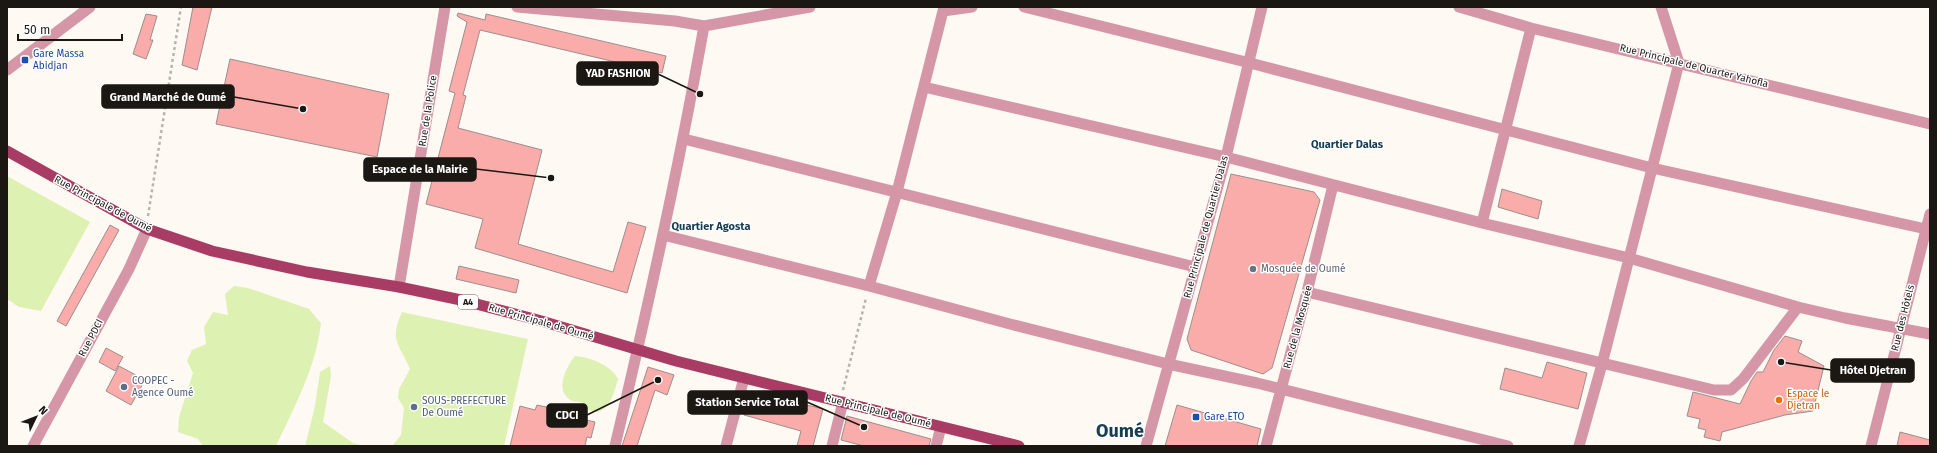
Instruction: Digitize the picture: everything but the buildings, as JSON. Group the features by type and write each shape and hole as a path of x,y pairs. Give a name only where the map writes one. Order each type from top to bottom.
{"main road":[{"name":"Rue Principale de Oumé","path":"7,151 146,229 212,251 307,272 399,287 461,300 744,378 1019,446"}],"street":[{"path":"7,70 90,7"},
{"name":"Rue de la Police","path":"399,287 446,7"},
{"path":"517,7 675,20 704,26 810,7"},
{"path":"869,286 897,192 944,9 972,7"},
{"path":"1024,7 1250,63 1652,168 1926,229"},
{"name":"Rue Principale de Quartier Dalas","path":"1146,446 1226,157 1250,63 1262,7"},
{"name":"Rue Principale de Quarter Yahofla","path":"1459,7 1531,28 1930,124"},
{"path":"1579,446 1602,364 1679,63 1661,7"},
{"path":"615,446 684,139 704,26"},
{"path":"1482,223 1531,28"},
{"path":"924,87 1226,157 1482,223 1629,258 1798,307 1845,318 1901,327 1930,334"},
{"path":"684,139 1195,267"},
{"name":"Rue de la Mosquée","path":"1266,446 1282,390 1333,185"},
{"name":"Rue des Hôtels","path":"1871,446 1930,214"},
{"name":"Rue PDCI","path":"33,446 129,269 146,229"},
{"path":"663,235 869,286 1168,364 1257,382 1282,390 1508,446"},
{"path":"1307,292 1714,390 1731,390 1743,379 1798,307"},
{"path":"726,446 744,378"},
{"path":"832,446 842,402"},
{"path":"936,446 941,427"}],"path":[{"path":"146,229 181,7"},
{"path":"846,379 869,286"}],"green space":[{"path":"7,176 90,222 41,311 19,307 7,299"},
{"path":"234,286 248,288 309,309 321,323 315,355 310,371 276,446 203,446 198,439 178,432 179,417 193,373 187,361 192,350 206,344 204,327 213,312 228,315 225,294"},
{"path":"402,312 528,339 504,446 392,446 401,435 404,408 398,398 399,389 410,369 399,347 396,336 396,329"},
{"path":"575,356 587,358 600,363 615,374 618,379 611,400 604,409 600,411 593,412 580,402 572,401 563,391 562,385 565,372"},
{"path":"330,366 331,376 323,422 353,443 365,446 305,446 315,406 320,372"}],"place":[{"name":"Gare Massa Abidjan","path":"25,60"},
{"name":"YAD FASHION","path":"700,94"},
{"name":"Grand Marché de Oumé","path":"303,109"},
{"name":"Espace de la Mairie","path":"551,178"},
{"name":"Mosquée de Oumé","path":"1253,269"},
{"name":"Hôtel Djetran","path":"1781,362"},
{"name":"CDCI","path":"658,380"},
{"name":"COOPEC - Agence Oumé","path":"124,387"},
{"name":"Espace le Djetran","path":"1779,400"},
{"name":"SOUS-PREFECTURE De Oumé","path":"414,407"},
{"name":"Gare ETO","path":"1196,417"},
{"name":"Station Service Total","path":"864,427"}],"district":[{"name":"Quartier Dalas","path":"1347,144"},
{"name":"Quartier Agosta","path":"711,226"},
{"name":"Oumé","path":"1120,431"}]}
